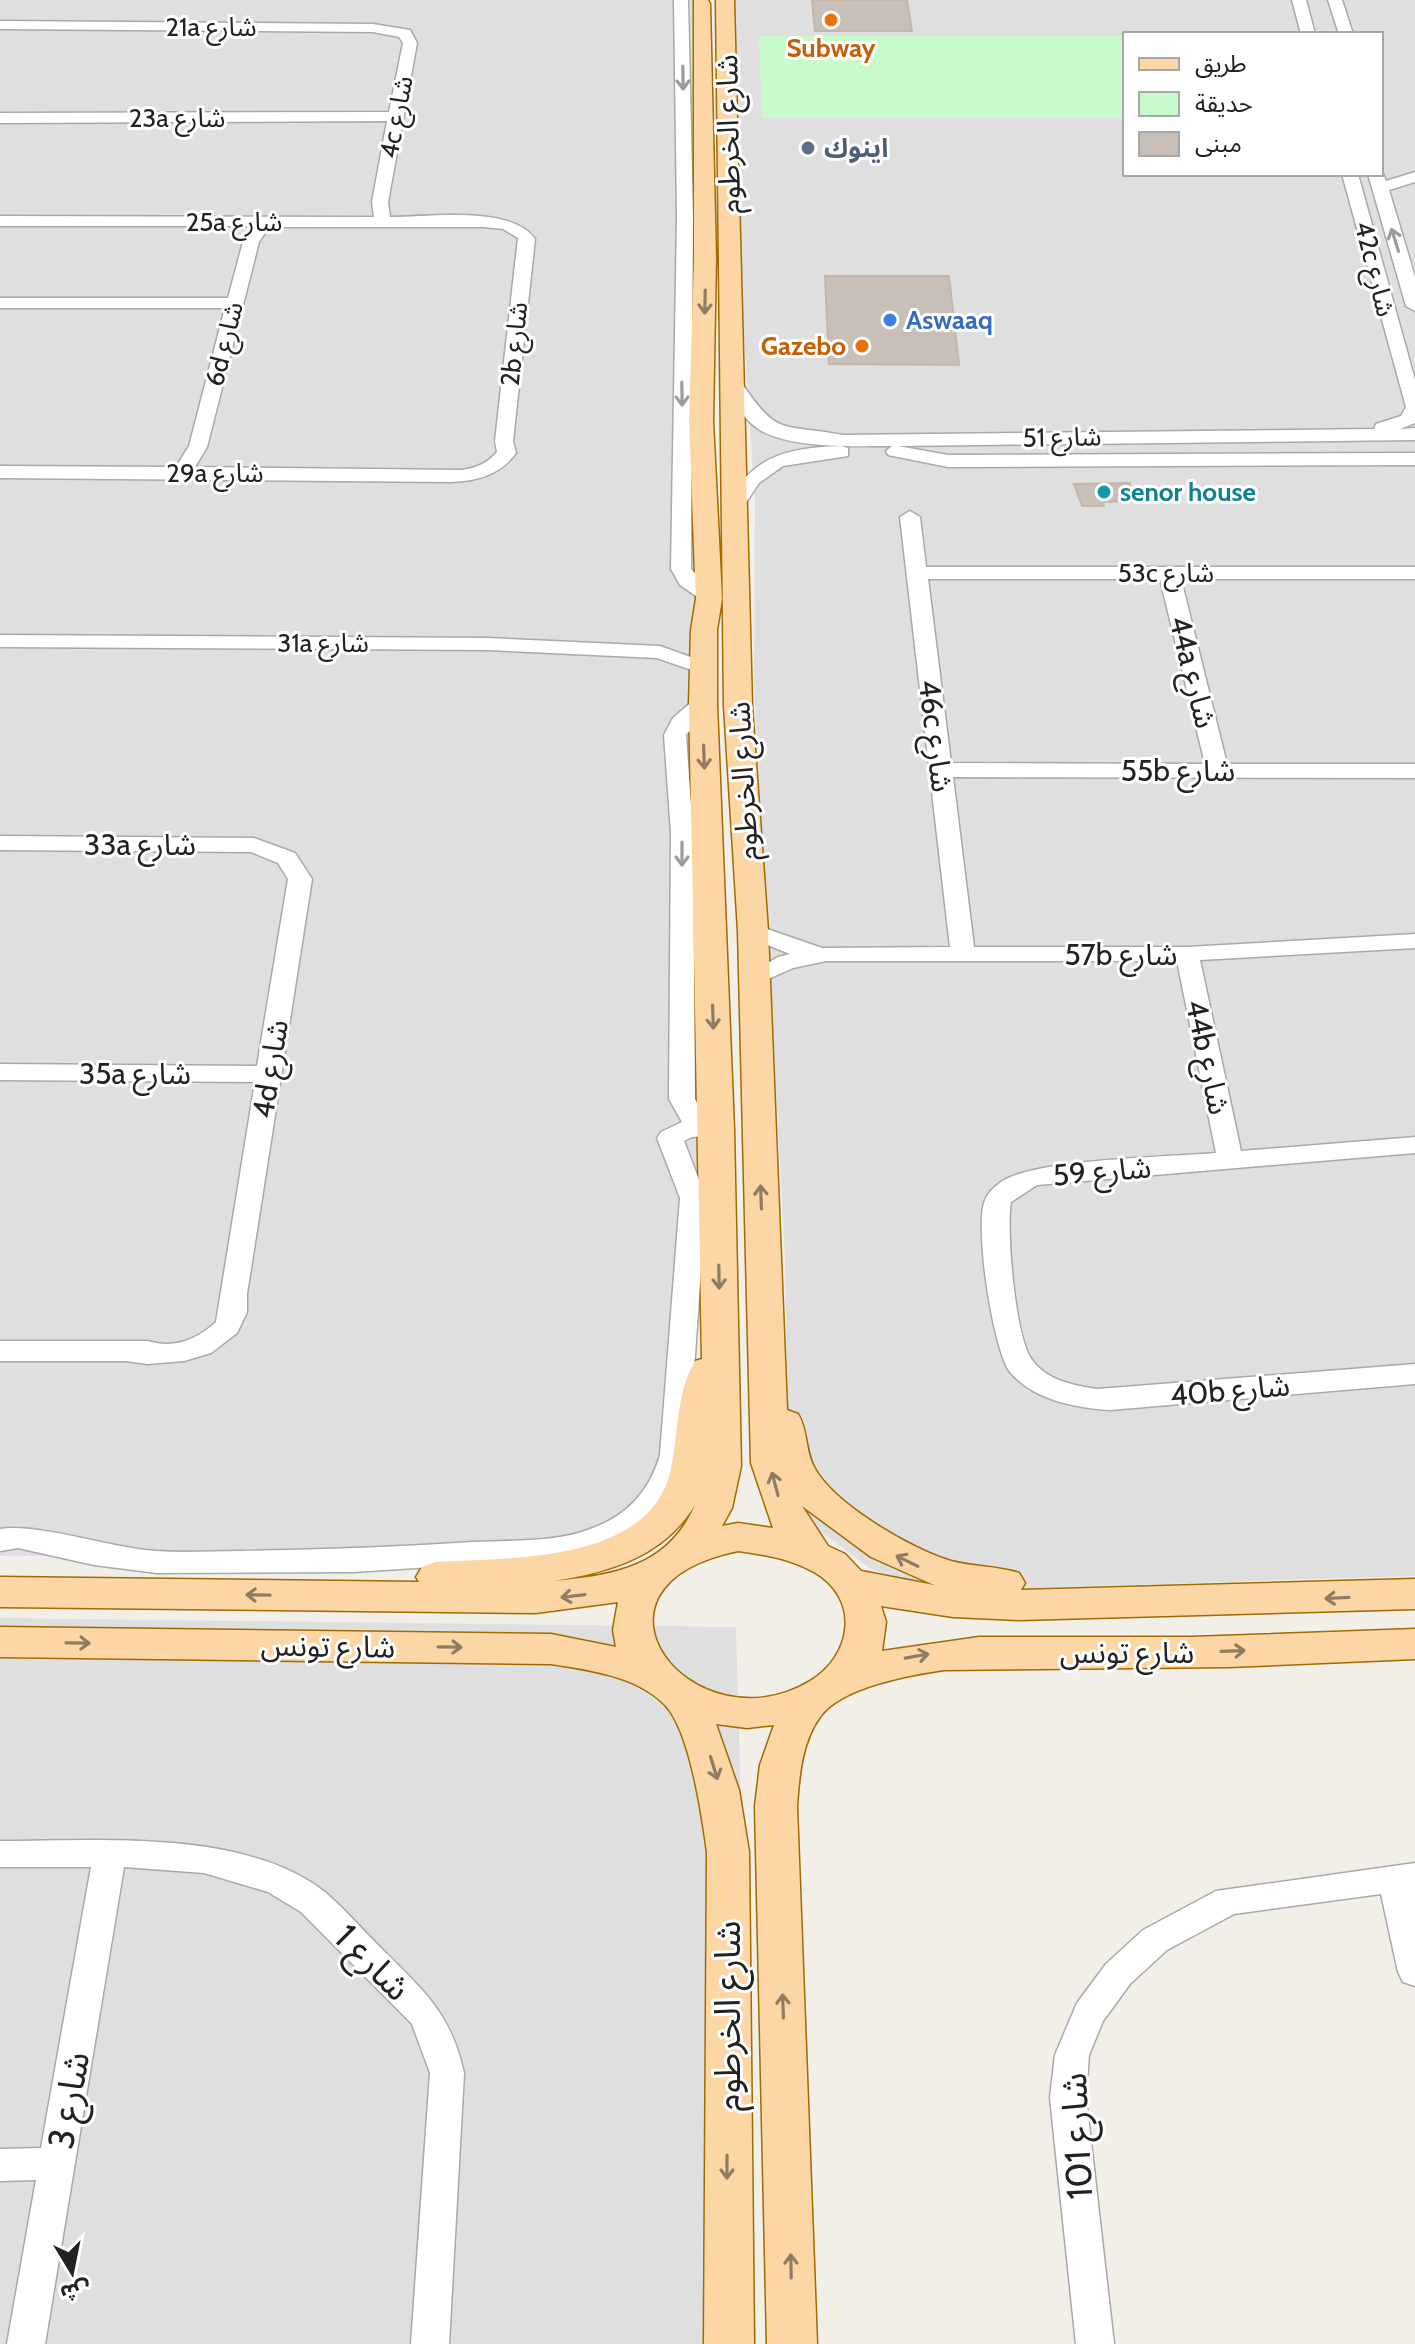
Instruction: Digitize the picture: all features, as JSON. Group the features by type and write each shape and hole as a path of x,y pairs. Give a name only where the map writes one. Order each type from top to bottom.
{"main road":[{"name":"شارع الخرطوم","path":"689,1549 707,1522 721,1480 720,1354 707,1128 703,668 709,599 701,421 706,239 701,0"},
{"name":"شارع الخرطوم","path":"725,0 706,239 733,383 732,509 744,839 755,978 768,1396 773,1482 787,1518 812,1551"},
{"path":"707,540 717,558 721,576 717,627 723,632 737,633"},
{"path":"319,1596 400,1580 577,1564 631,1544 662,1521 683,1493 703,1382 720,1354"},
{"path":"768,1396 781,1411 791,1458 803,1482 822,1502 879,1545 915,1565 946,1576 979,1583 1044,1584 1066,1590 1088,1604"},
{"path":"764,1537 812,1551 842,1571 854,1584 865,1607 867,1632 860,1657 825,1691 777,1711 744,1713 712,1708 668,1686 638,1652 632,1627 636,1602 649,1578 689,1549 713,1541 764,1537"},
{"name":"شارع تونس","path":"0,1592 560,1598 606,1591 649,1578"},
{"name":"شارع تونس","path":"854,1584 900,1596 952,1603 1088,1604 1415,1594"},
{"name":"شارع تونس","path":"0,1642 551,1649 603,1658 668,1686"},
{"name":"شارع تونس","path":"825,1691 896,1660 944,1652 1223,1652 1415,1644"},
{"name":"شارع الخرطوم","path":"668,1686 710,1753 719,1782 728,1852 729,2344"},
{"name":"شارع الخرطوم","path":"792,2344 777,1785 786,1743 825,1691"}],"street":[{"path":"681,0 706,239 681,569 687,581 709,599"},
{"path":"1299,0 1307,32"},
{"path":"1323,0 1332,32"},
{"path":"1335,0 1345,32"},
{"name":"21a شارع","path":"0,26 373,28 405,33"},
{"name":"4c شارع","path":"376,223 410,43 405,33"},
{"name":"23a شارع","path":"0,118 396,119"},
{"path":"1383,168 1415,176"},
{"name":"42c شارع","path":"1328,434 1394,426 1413,416 1415,407 1395,351 1378,270 1351,176"},
{"path":"1415,176 1380,187 1401,209 1415,255"},
{"name":"42c شارع","path":"1380,187 1415,306"},
{"name":"25a شارع","path":"0,221 468,223 519,237"},
{"name":"6d شارع","path":"192,473 255,222"},
{"name":"2b شارع","path":"487,467 507,453 504,441 519,237"},
{"path":"0,303 235,303"},
{"path":"1395,351 1415,371"},
{"name":"شارع 51","path":"733,383 749,416 762,424 785,433 843,441 1415,434"},
{"path":"801,454 769,454 758,447 762,440 775,437 843,441"},
{"name":"شارع 51","path":"732,509 744,486 756,473 766,466 801,454 1415,446"},
{"path":"895,451 948,461 1415,459"},
{"name":"29a شارع","path":"0,472 466,475 487,467"},
{"name":"46c شارع","path":"910,517 963,954"},
{"name":"53c شارع","path":"916,573 1415,573"},
{"name":"44a شارع","path":"1169,573 1217,770"},
{"name":"31a شارع","path":"646,651 686,642 704,630"},
{"name":"31a شارع","path":"0,641 488,644 646,651 673,655 703,668"},
{"path":"0,1540 18,1537 94,1554 157,1562 353,1561 555,1548 600,1538 628,1523 652,1503 667,1480 674,1455 693,1198 670,1138 671,1122 682,1099 682,833 675,735 681,723 703,704"},
{"name":"55b شارع","path":"940,770 1415,771"},
{"name":"33a شارع","path":"0,843 239,844 280,853"},
{"name":"4d شارع","path":"0,1351 174,1354 230,1322 235,1308 233,1294 300,887 298,872 280,853"},
{"name":"57b شارع","path":"753,931 786,946 826,954 1187,954 1415,941"},
{"name":"57b شارع","path":"755,978 786,962 826,954"},
{"name":"44b شارع","path":"1187,954 1230,1160"},
{"name":"35a شارع","path":"0,1072 270,1074"},
{"path":"682,1099 707,1128"},
{"path":"670,1138 680,1130 707,1128"},
{"name":"شارع 59","path":"1047,1386 1021,1367 1010,1344 995,1213 1006,1191 1019,1183 1050,1175 1415,1145"},
{"name":"40b شارع","path":"1047,1386 1077,1397 1110,1400 1415,1374"},
{"name":"شارع 1","path":"0,1854 210,1859 273,1876 313,1902 425,2014 442,2051 447,2073 430,2344"},
{"name":"شارع 3","path":"26,2344 109,1856"},
{"path":"1405,1877 1415,1972"},
{"name":"شارع 101","path":"1095,2344 1068,2098 1072,2055 1089,2013 1135,1956 1202,1912 1228,1901 1405,1877"},
{"path":"0,2165 57,2164"}],"shaded area":[{"path":"0,0 699,0 703,1253 692,1379 654,1482 617,1518 566,1541 360,1554 0,1556"},
{"path":"721,0 1415,0 1415,1576 967,1590 910,1583 869,1568 806,1520 788,1475 785,1258 754,684 755,500"},
{"path":"0,1618 736,1627 756,2344 0,2344"}],"green space":[{"path":"759,36 1123,36 1123,118 762,118"}],"building":[{"path":"812,0 907,0 912,31 815,31"},
{"name":"Aswaaq","path":"825,276 949,276 959,365 829,364"},
{"name":"senor house","path":"1130,483 1132,501 1103,502 1104,506 1082,506 1074,484"}],"place":[{"name":"Subway","path":"831,20"},
{"name":"اينوك","path":"808,148"},
{"name":"Aswaaq","path":"890,320"},
{"name":"Gazebo","path":"862,346"},
{"name":"senor house","path":"1104,492"}]}
